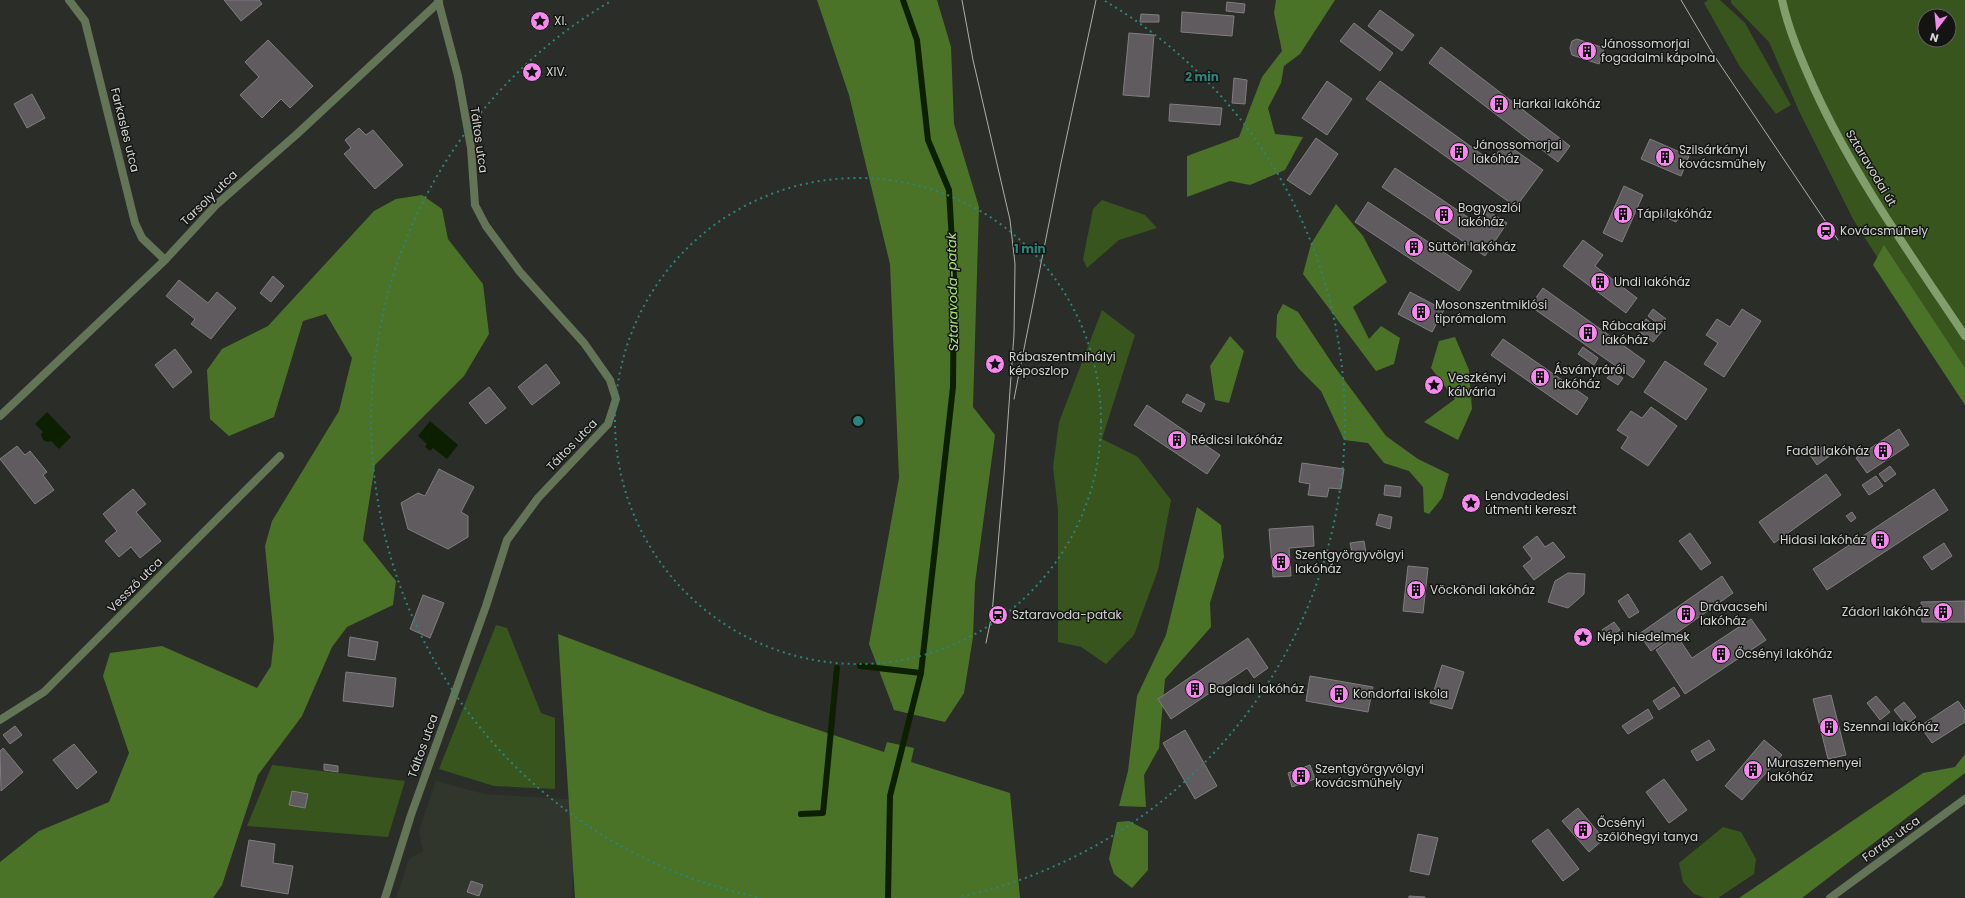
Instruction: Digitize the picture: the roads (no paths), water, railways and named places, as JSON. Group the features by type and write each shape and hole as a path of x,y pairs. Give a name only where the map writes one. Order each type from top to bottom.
{"street":[{"name":"Farkasles utca","path":"69,0 85,21 135,224 142,238 164,260"},
{"name":"Sztaravodai út","path":"1782,0 1790,30 1800,57 1825,112 1844,148 1883,213 1965,336"},
{"name":"Tarsoly utca","path":"0,416 164,260 216,205 297,134 438,1"},
{"name":"Táltos utca","path":"384,898 412,814 486,606 507,540 538,498 608,424 616,399 610,380 584,343 520,272 486,226 475,206 471,148 458,76 438,1"},
{"name":"Vessző utca","path":"0,720 44,692 280,456"},
{"name":"Forrás utca","path":"1830,898 1965,799"}],"waterway":[{"name":"Sztaravoda-patak","path":"888,898 890,796 921,673 953,387 954,277 949,190 928,140 917,40 903,0"},
{"path":"860,666 921,673"},
{"path":"801,814 823,813 837,668"}],"tram line":[{"path":"962,0 973,60 1010,220 1015,264 1014,334 1004,475 992,614 986,643"},
{"path":"1014,399 1061,163 1096,0"},
{"path":"1681,0 1713,54 1838,240"}],"place":[{"name":"XI.","path":"540,21"},
{"name":"Jánossomorjai fogadalmi kápolna","path":"1587,51"},
{"name":"XIV.","path":"532,72"},
{"name":"Harkai lakóház","path":"1499,104"},
{"name":"Jánossomorjai lakóház","path":"1459,152"},
{"name":"Szilsárkányi kovácsműhely","path":"1665,157"},
{"name":"Tápi lakóház","path":"1623,214"},
{"name":"Bogyoszlói lakóház","path":"1444,215"},
{"name":"Kovácsműhely","path":"1826,231"},
{"name":"Süttöri lakóház","path":"1414,247"},
{"name":"Undi lakóház","path":"1600,282"},
{"name":"Mosonszentmiklósi tiprómalom","path":"1421,312"},
{"name":"Rábcakapi lakóház","path":"1588,333"},
{"name":"Rábaszentmihályi képoszlop","path":"995,364"},
{"name":"Ásványrárói lakóház","path":"1540,377"},
{"name":"Veszkényi kálvária","path":"1434,385"},
{"name":"Rédicsi lakóház","path":"1177,440"},
{"name":"Faddi lakóház","path":"1883,451"},
{"name":"Lendvadedesi útmenti kereszt","path":"1471,503"},
{"name":"Hidasi lakóház","path":"1880,540"},
{"name":"Szentgyörgyvölgyi lakóház","path":"1281,562"},
{"name":"Vöcköndi lakóház","path":"1416,590"},
{"name":"Zádori lakóház","path":"1943,612"},
{"name":"Drávacsehi lakóház","path":"1686,614"},
{"name":"Sztaravoda-patak","path":"998,615"},
{"name":"Népi hiedelmek","path":"1583,637"},
{"name":"Őcsényi lakóház","path":"1721,654"},
{"name":"Bagladi lakóház","path":"1195,689"},
{"name":"Kondorfai iskola","path":"1339,694"},
{"name":"Szennai lakóház","path":"1829,727"},
{"name":"Muraszemenyei lakóház","path":"1753,770"},
{"name":"Szentgyörgyvölgyi kovácsműhely","path":"1301,776"},
{"name":"Őcsényi szőlőhegyi tanya","path":"1583,830"}]}
